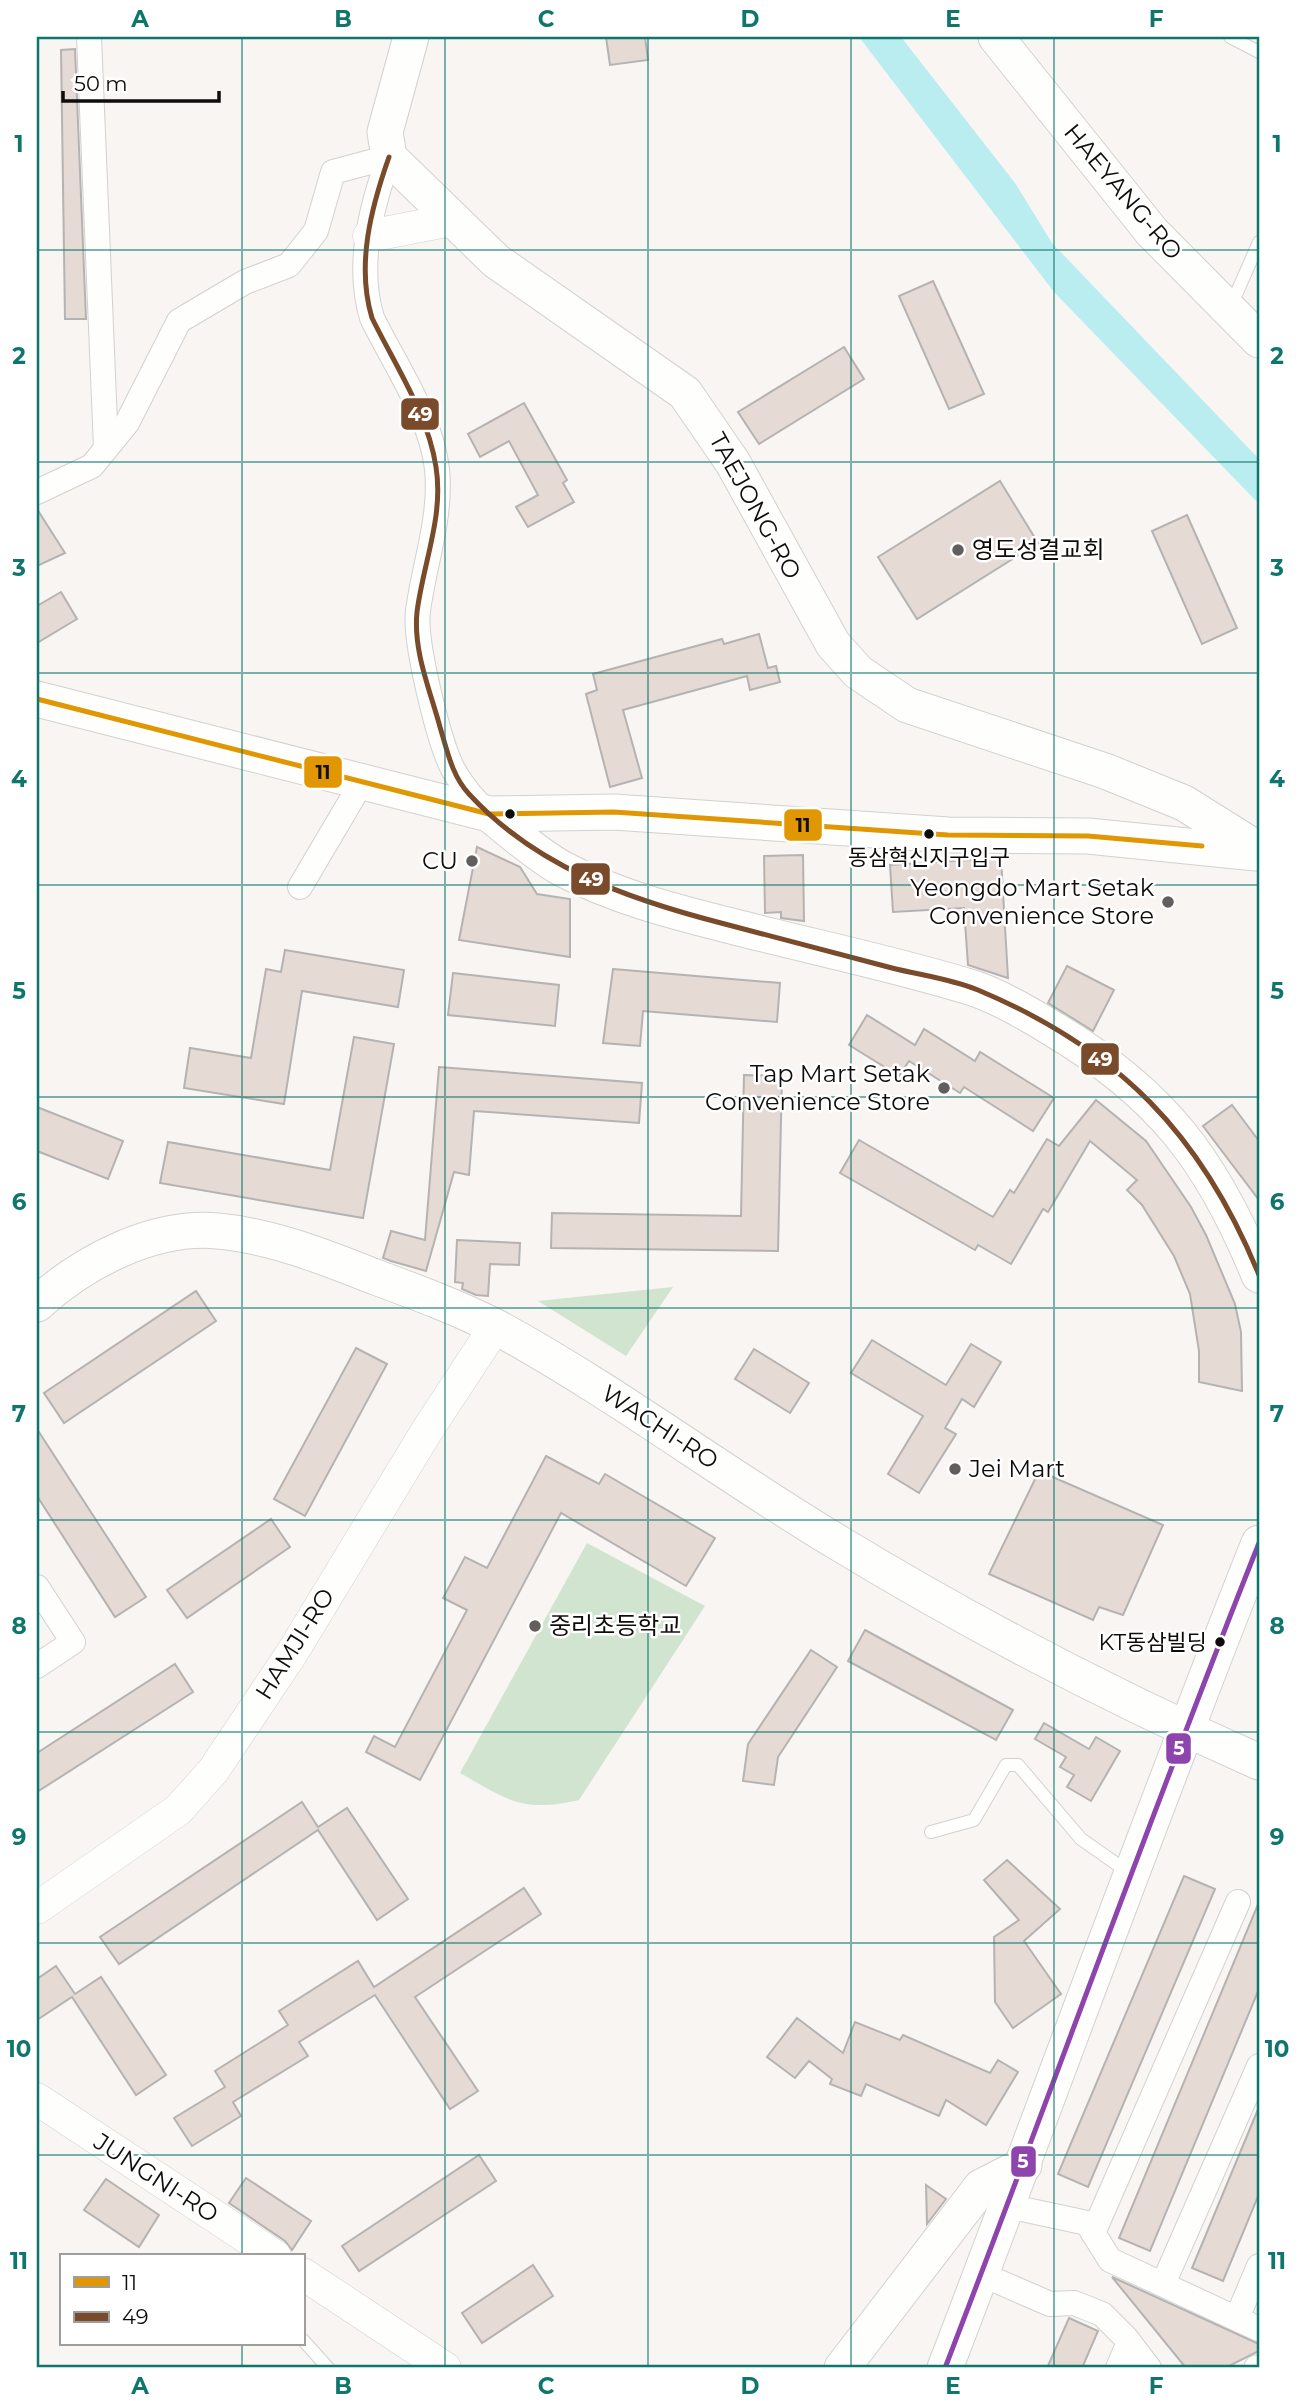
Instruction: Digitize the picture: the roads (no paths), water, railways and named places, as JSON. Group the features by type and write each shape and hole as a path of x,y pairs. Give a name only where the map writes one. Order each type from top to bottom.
{"main road":[{"path":"389,157 385,132 411,37"},
{"name":"HAEYANG-RO","path":"996,37 1152,232 1259,340"},
{"name":"TAEJONG-RO","path":"389,157 496,261 685,393 733,463 833,644 858,672 907,705 1105,771 1184,803 1259,851"},
{"path":"37,699 489,814 614,812 948,835 1088,836 1259,851"},
{"path":"489,814 559,867 588,880 657,907 975,989 1036,1019 1090,1051 1140,1089 1181,1133 1229,1208 1259,1275"},
{"name":"WACHI-RO","path":"37,1304 58,1285 125,1250 160,1236 191,1231 219,1231 281,1243 327,1258 435,1300 495,1327 596,1385 836,1541 1018,1644 1185,1729 1259,1762"},
{"path":"945,2368 1024,2165 1185,1729 1259,1543"},
{"path":"842,2368 919,2264 981,2188 1024,2165"},
{"path":"919,2264 952,2252 969,2257 979,2280"}],"street":[{"path":"89,37 106,448"},
{"path":"37,492 92,466 127,423 179,321 245,282 289,265 316,231 333,172 389,157"},
{"path":"389,157 375,198 363,271 366,299 372,318 429,433 437,469 435,523 417,615 417,645 452,768 466,792 489,814"},
{"path":"369,236 451,220"},
{"path":"299,887 362,782"},
{"name":"HAMJI-RO","path":"37,1908 178,1810 213,1770 292,1653 428,1429 495,1327"},
{"path":"37,1587 73,1642 37,1666"},
{"path":"1093,2233 1238,1902"},
{"path":"1163,2284 1259,2066"},
{"name":"JUNGNI-RO","path":"37,2099 272,2254"},
{"path":"1008,2206 1087,2223 1110,2260 1259,2329"},
{"path":"1237,2318 1259,2266"},
{"path":"304,2275 445,2368"},
{"path":"979,2280 1050,2304 1074,2303 1102,2314 1149,2368"},
{"path":"1118,2368 1129,2342"}],"lane":[{"path":"1230,37 1259,52"},
{"path":"1229,310 1259,242"},
{"path":"931,1832 974,1820 1006,1765 1018,1765 1081,1839 1132,1874"},
{"path":"304,2341 328,2368"}],"water":[{"path":"859,37 901,37 1015,183 1052,243 1259,459 1259,504 1054,292"}],"place":[{"name":"영도성결교회","path":"958,550"},
{"name":"동삼혁신지구입구","path":"929,834"},
{"name":"CU","path":"472,861"},
{"name":"Yeongdo Mart Setak Convenience Store","path":"1168,902"},
{"name":"Tap Mart Setak Convenience Store","path":"944,1088"},
{"name":"Jei Mart","path":"955,1469"},
{"name":"중리초등학교","path":"535,1626"},
{"name":"KT동삼빌딩","path":"1220,1642"}]}
